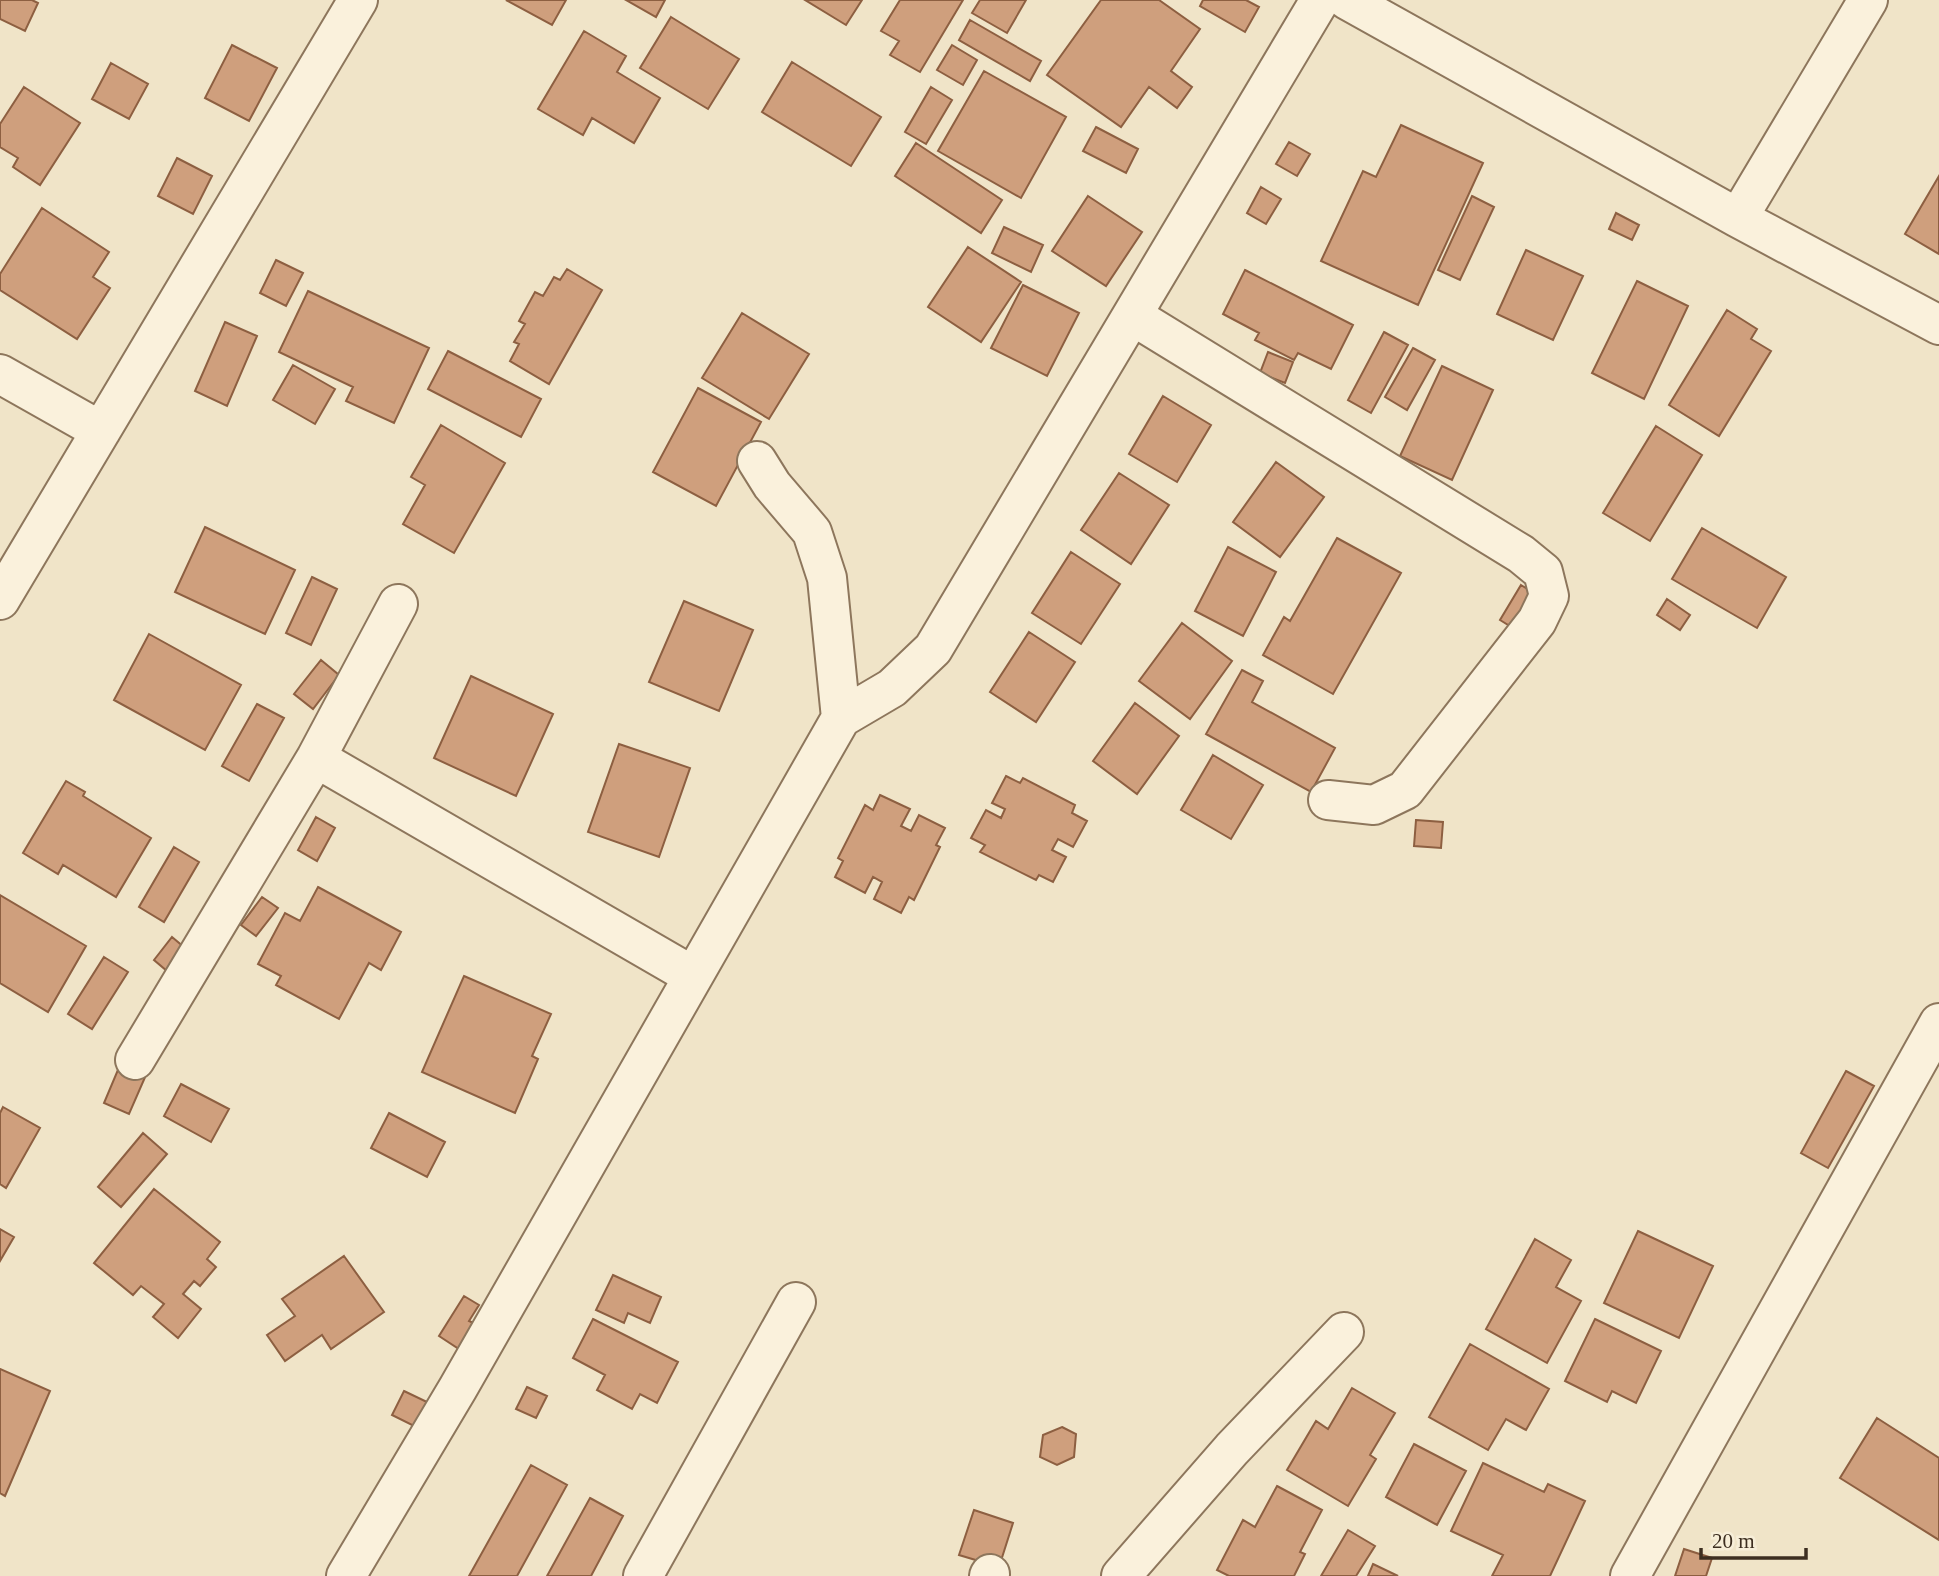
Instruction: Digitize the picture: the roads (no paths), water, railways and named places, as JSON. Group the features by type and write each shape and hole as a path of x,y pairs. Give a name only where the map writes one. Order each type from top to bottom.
{"street":[{"path":"0,600 358,0"},
{"path":"345,1576 458,1388 841,718 892,688 933,649 1320,0"},
{"path":"1347,0 1738,218 1939,325"},
{"path":"1738,218 1868,0"},
{"path":"1133,316 1521,554 1544,572 1549,596 1537,621 1405,790 1374,805 1328,800"},
{"path":"0,374 101,431"},
{"path":"757,461 772,485 812,532 827,578 841,718"},
{"path":"135,1060 316,758 398,604"},
{"path":"316,758 693,976"},
{"path":"1630,1576 1939,1023"},
{"path":"643,1576 796,1302"},
{"path":"1121,1576 1233,1448 1344,1332"}]}
